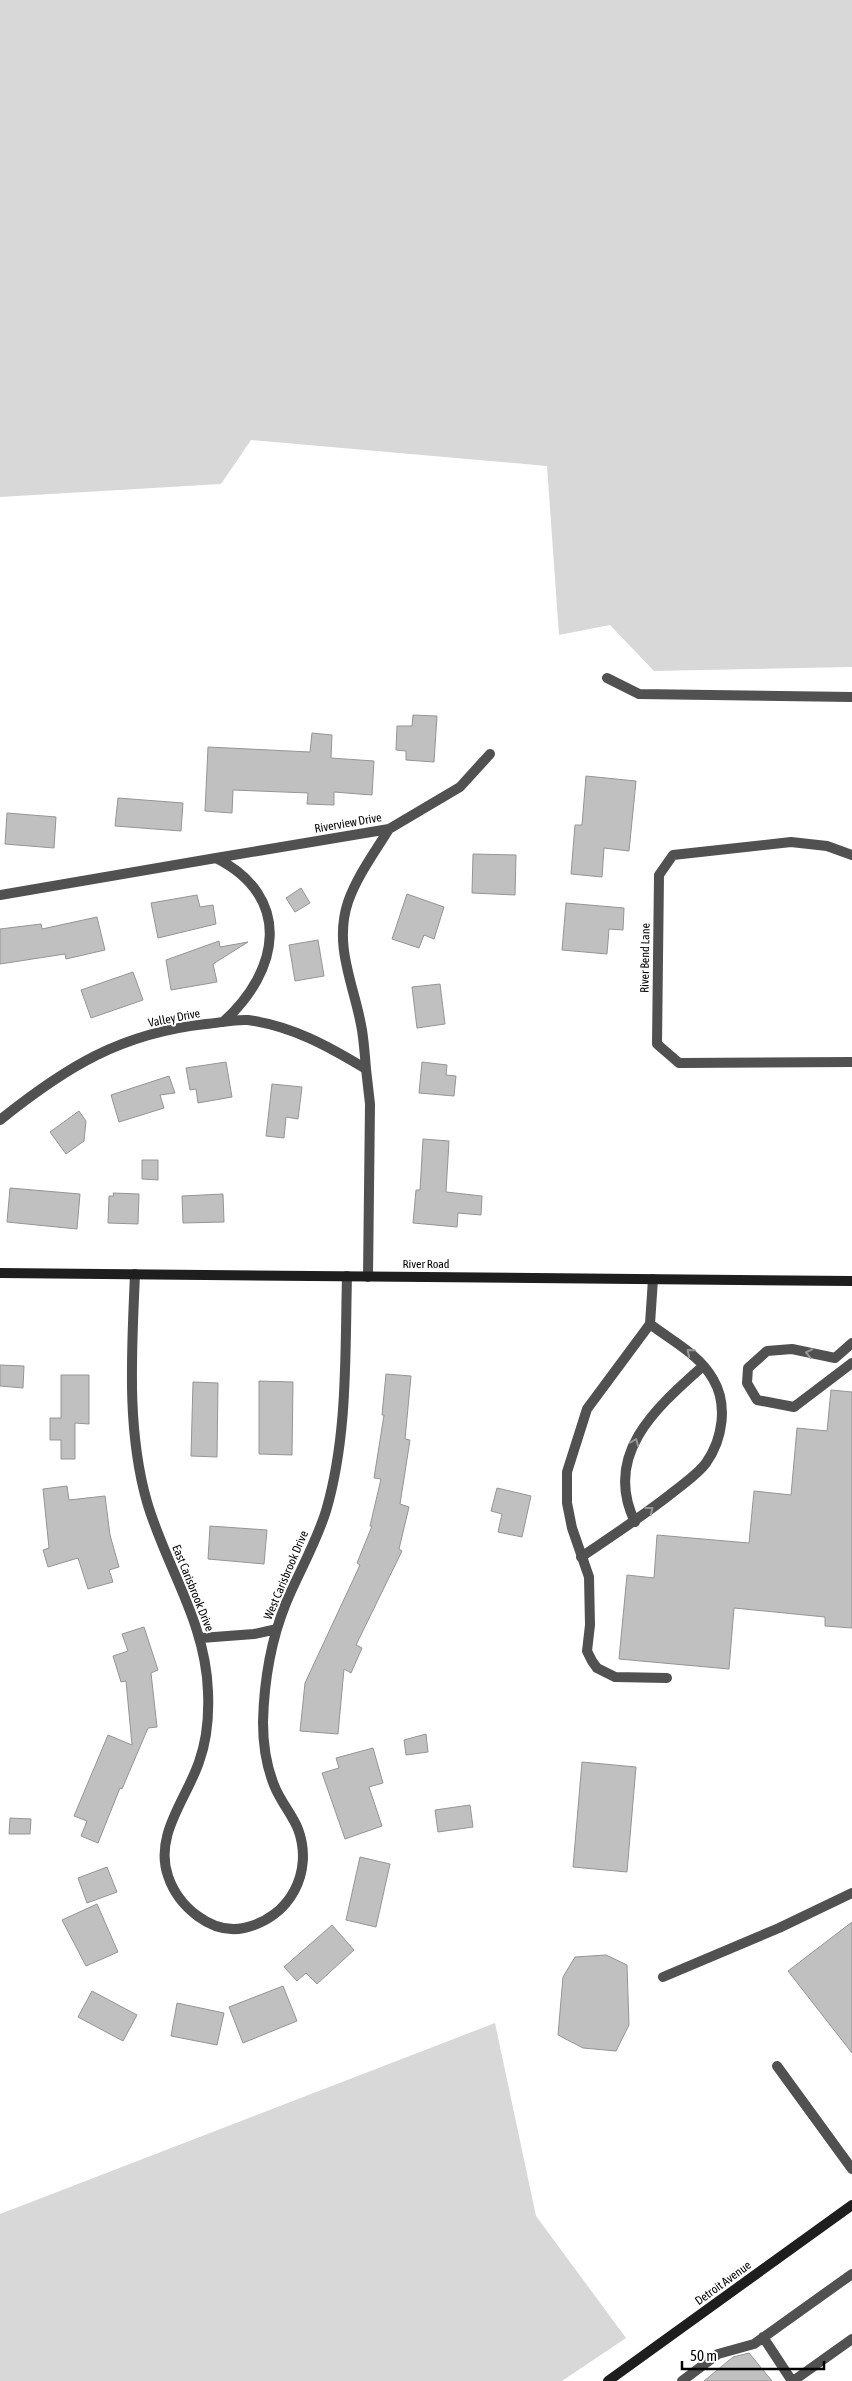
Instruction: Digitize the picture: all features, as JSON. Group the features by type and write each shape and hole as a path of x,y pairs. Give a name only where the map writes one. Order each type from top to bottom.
{"street":[{"path":"607,678 639,694 852,698"},
{"name":"Riverview Drive","path":"0,895 390,829 460,786 490,754"},
{"path":"368,1276 370,1104 362,1030 344,954 344,922 348,902 368,863 390,829"},
{"name":"River Bend Lane","path":"852,855 827,846 791,842 673,856 659,875 657,1044 679,1063 852,1062"},
{"path":"216,858 244,875 258,892 265,908 269,931 269,944 264,969 252,991 223,1022"},
{"name":"Valley Drive","path":"0,1120 43,1085 96,1055 147,1036 182,1027 246,1020 304,1034 366,1068"},
{"name":"River Road","path":"0,1273 852,1281"},
{"name":"East Carisbrook Drive","path":"134,1274 132,1351 138,1459 146,1501 168,1562 201,1638 208,1672 209,1707 201,1758 189,1790 170,1822 165,1841 164,1861 167,1874 175,1892 187,1908 203,1920 221,1927 234,1929"},
{"name":"West Carisbrook Drive","path":"234,1929 264,1922 279,1912 291,1899 300,1882 304,1864 303,1845 297,1826 275,1789 268,1767 264,1743 264,1719 268,1670 277,1629 326,1512 337,1465 343,1414 347,1276"},
{"path":"653,1279 650,1324 587,1409 567,1472 567,1504 581,1557 589,1577 590,1625 587,1652 592,1661 597,1668 615,1677 667,1678"},
{"path":"581,1557 635,1522 700,1469 706,1463 717,1442 722,1419 721,1397 714,1379 704,1366 685,1348 650,1324"},
{"path":"852,1343 835,1358 792,1349 767,1351 748,1368 747,1383 757,1400 794,1407 852,1363"},
{"path":"635,1522 628,1508 624,1486 634,1440 660,1404 704,1366"},
{"path":"201,1638 254,1634 277,1629"},
{"path":"663,1978 779,1928 852,1893"},
{"path":"778,2066 852,2169"},
{"name":"Detroit Avenue","path":"608,2381 852,2205"},
{"path":"682,2381 718,2354 754,2344 852,2274"},
{"path":"763,2337 793,2381 852,2339"}],"shaded area":[{"path":"0,0 852,0 852,667 654,671 610,625 559,635 547,466 251,440 221,484 0,497"},
{"path":"495,2023 536,2216 626,2338 562,2381 0,2381 0,2214"}],"building":[{"path":"413,715 437,716 434,762 406,760 406,751 396,750 397,726 412,726"},
{"path":"312,733 332,735 331,758 374,761 372,795 334,792 334,805 307,804 308,793 233,790 232,813 205,811 208,747 310,752"},
{"path":"586,776 636,781 629,851 604,848 602,877 571,874 575,825 582,825"},
{"path":"118,798 183,803 181,831 115,826"},
{"path":"7,813 56,817 54,848 5,844"},
{"path":"473,854 516,855 515,895 472,893"},
{"path":"301,888 310,903 295,912 286,898"},
{"path":"407,894 444,907 434,939 424,935 419,948 392,939"},
{"path":"197,895 200,907 213,905 216,924 158,938 151,903"},
{"path":"566,903 624,908 623,930 609,929 607,954 562,950"},
{"path":"97,917 105,950 66,959 65,954 0,964 0,929 41,924 42,929"},
{"path":"318,940 324,976 295,981 289,945"},
{"path":"219,941 220,947 248,942 213,964 217,982 171,990 166,960"},
{"path":"133,972 143,1000 91,1018 81,990"},
{"path":"440,984 445,1024 417,1028 412,987"},
{"path":"226,1062 232,1097 198,1103 196,1089 190,1090 186,1068"},
{"path":"422,1062 447,1065 446,1075 456,1076 454,1096 419,1093"},
{"path":"169,1076 175,1093 160,1095 164,1108 119,1122 111,1095"},
{"path":"272,1084 302,1087 298,1119 286,1117 284,1138 266,1136"},
{"path":"79,1111 86,1121 84,1141 66,1154 50,1132"},
{"path":"423,1139 449,1141 446,1192 482,1196 481,1215 458,1213 457,1227 413,1223 416,1190 420,1190"},
{"path":"142,1160 158,1160 158,1180 142,1179"},
{"path":"10,1188 80,1194 77,1229 7,1222"},
{"path":"113,1193 139,1194 138,1224 108,1223 109,1196 114,1196"},
{"path":"223,1194 224,1222 183,1223 182,1196"},
{"path":"0,1365 24,1366 23,1388 0,1386"},
{"path":"386,1374 411,1376 405,1439 410,1440 400,1504 409,1507 399,1549 402,1551 356,1645 362,1648 351,1673 344,1669 338,1734 300,1731 305,1683 360,1565 357,1563 372,1526 370,1526 381,1479 374,1478 384,1415 382,1415"},
{"path":"61,1375 89,1375 89,1424 75,1423 75,1459 61,1459 61,1440 50,1440 50,1418 61,1418"},
{"path":"259,1381 293,1382 292,1455 259,1454"},
{"path":"193,1382 218,1383 217,1457 191,1456"},
{"path":"831,1390 852,1392 852,1628 825,1626 825,1617 734,1608 729,1669 619,1659 627,1575 654,1578 657,1535 749,1543 754,1491 791,1495 797,1428 827,1431"},
{"path":"67,1486 69,1500 105,1496 110,1535 119,1567 109,1570 113,1582 88,1589 78,1558 48,1567 43,1550 49,1548 43,1489"},
{"path":"497,1488 531,1496 522,1537 498,1532 502,1514 491,1511"},
{"path":"210,1526 267,1530 264,1564 208,1559"},
{"path":"144,1627 158,1670 151,1673 157,1727 148,1728 122,1789 120,1788 98,1843 81,1836 87,1821 74,1816 108,1735 132,1745 126,1681 121,1682 113,1656 128,1651 122,1634"},
{"path":"426,1734 428,1752 406,1755 404,1740"},
{"path":"373,1748 383,1783 369,1787 382,1826 345,1839 322,1773 339,1768 336,1758"},
{"path":"582,1762 636,1767 627,1872 573,1867"},
{"path":"470,1805 473,1827 438,1832 435,1810"},
{"path":"10,1818 31,1819 30,1834 9,1834"},
{"path":"360,1857 390,1864 376,1927 346,1920"},
{"path":"107,1867 117,1892 87,1903 78,1878"},
{"path":"97,1904 118,1952 86,1966 62,1920"},
{"path":"852,1922 852,2053 788,1971"},
{"path":"332,1925 354,1950 317,1984 306,1973 297,1981 284,1967"},
{"path":"606,1955 627,1965 629,2025 616,2051 583,2048 558,2035 563,1977 575,1957"},
{"path":"283,1986 297,2021 243,2043 229,2007"},
{"path":"92,1991 137,2015 123,2041 78,2017"},
{"path":"177,2003 224,2013 217,2045 171,2036"},
{"path":"749,2353 772,2381 704,2381 733,2357"}]}
